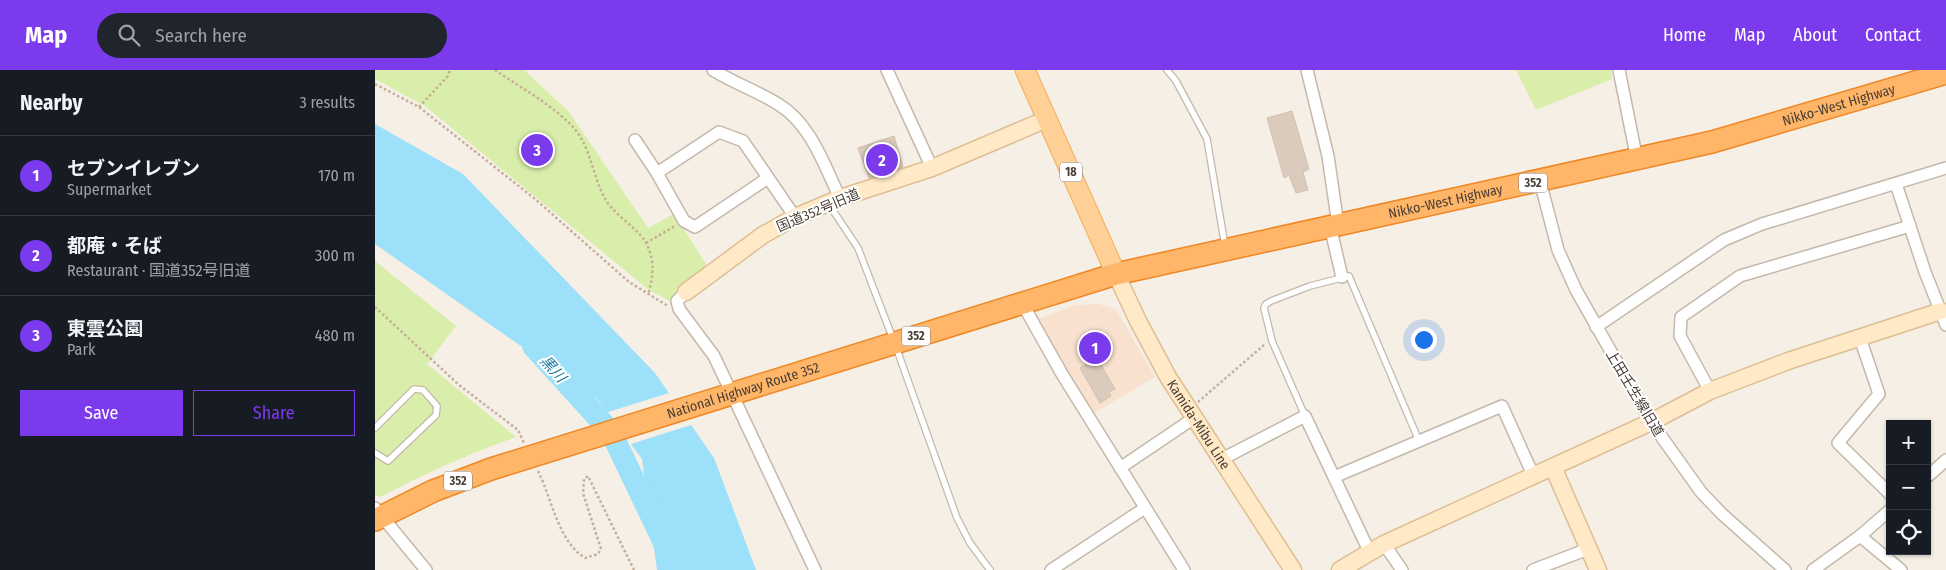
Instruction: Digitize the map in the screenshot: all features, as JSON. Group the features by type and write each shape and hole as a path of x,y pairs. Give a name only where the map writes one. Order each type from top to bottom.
{"highway":[{"name":"Nikko-West Highway","path":"1116,274 1712,142 1946,74"},
{"name":"National Highway Route 352","path":"377,515 433,491 534,455 1116,274"}],"main road":[{"name":"18","path":"1025,70 1116,274"}],"street":[{"path":"713,70 779,105 798,123 817,150 834,201"},
{"path":"887,70 933,168"},
{"path":"1307,70 1327,156 1334,225 1342,277"},
{"path":"1632,70 1619,72 1637,160"},
{"name":"国道352号旧道","path":"686,292 763,235 795,217 834,201 933,168 1047,119"},
{"path":"657,173 719,132 743,141 795,217"},
{"path":"635,140 657,173 684,221 695,227 768,178"},
{"path":"1596,327 1724,240 1762,224 1946,168"},
{"name":"上田壬生線旧道","path":"1540,181 1559,250 1576,290 1651,422 1701,492 1722,514 1785,570"},
{"path":"1340,570 1384,544 1534,477 1651,422 1711,391 1788,362 1860,338 1943,318 1895,184"},
{"path":"1711,391 1680,336 1681,317 1740,276 1910,226"},
{"name":"Kamida-Mibu Line","path":"1116,274 1153,351 1191,414 1293,570"},
{"path":"686,292 677,301 679,309 714,356 724,397 815,570"},
{"path":"1022,303 1062,374 1184,570"},
{"path":"1860,338 1879,394 1838,443 1886,490"},
{"path":"1334,477 1502,406 1534,477"},
{"path":"1120,468 1191,414"},
{"path":"1221,460 1305,416 1370,553"},
{"path":"1931,473 1946,460"},
{"path":"1553,467 1598,570"},
{"path":"1051,570 1145,508"},
{"path":"1813,570 1860,536 1886,513"},
{"path":"377,515 426,570"},
{"path":"1860,536 1901,570"},
{"path":"1384,544 1402,570"},
{"path":"1533,570 1588,549"}],"lane":[{"path":"1167,70 1176,81 1207,139 1225,249"},
{"path":"834,201 858,248 895,343 957,518 971,543 990,570"},
{"path":"1305,416 1272,341 1264,313 1266,304 1310,286 1349,276 1419,441"},
{"path":"375,428 414,389 423,390 437,406 436,415 389,461 375,454"}],"path":[{"path":"419,107 448,76 450,70"},
{"path":"495,70 549,107 572,126 582,138 599,188 618,216 647,243 653,261 653,276 648,295"},
{"path":"375,84 419,107 535,199 629,282 664,305 679,309"},
{"path":"647,243 684,221"},
{"path":"375,307 459,385 518,430 534,455 566,541 575,552 585,558 597,554 601,549 583,493 584,479 588,476 634,570"},
{"path":"1191,414 1262,346 1272,341"}],"shaded area":[{"path":"1099,304 1116,309 1155,377 1092,414 1035,320 1076,305"}],"green space":[{"path":"375,70 524,70 569,112 648,228 674,214 708,267 676,293 672,302 650,291 425,106 375,79"},
{"path":"1516,70 1611,70 1612,79 1536,110"},
{"path":"375,261 456,326 427,364 516,437 413,480 380,497 375,495"}],"water":[{"path":"375,124 463,174 655,373 714,458 756,570 657,570 642,459 598,400 375,244"}],"pier":[{"path":"672,392 694,424 628,445 605,413"}],"building":[{"path":"1292,111 1309,169 1303,172 1308,190 1296,193 1289,175 1284,178 1267,118"},
{"path":"894,136 903,167 869,178 858,148"},
{"path":"1097,358 1115,389 1109,392 1111,396 1100,403 1080,368"}],"waterway":[{"name":"黒川","path":"533,346 611,432 677,570"}],"place":[{"name":"東雲公園","path":"537,150"},
{"name":"都庵・そば","path":"882,160"},
{"name":"セブンイレブン","path":"1095,348"}]}
